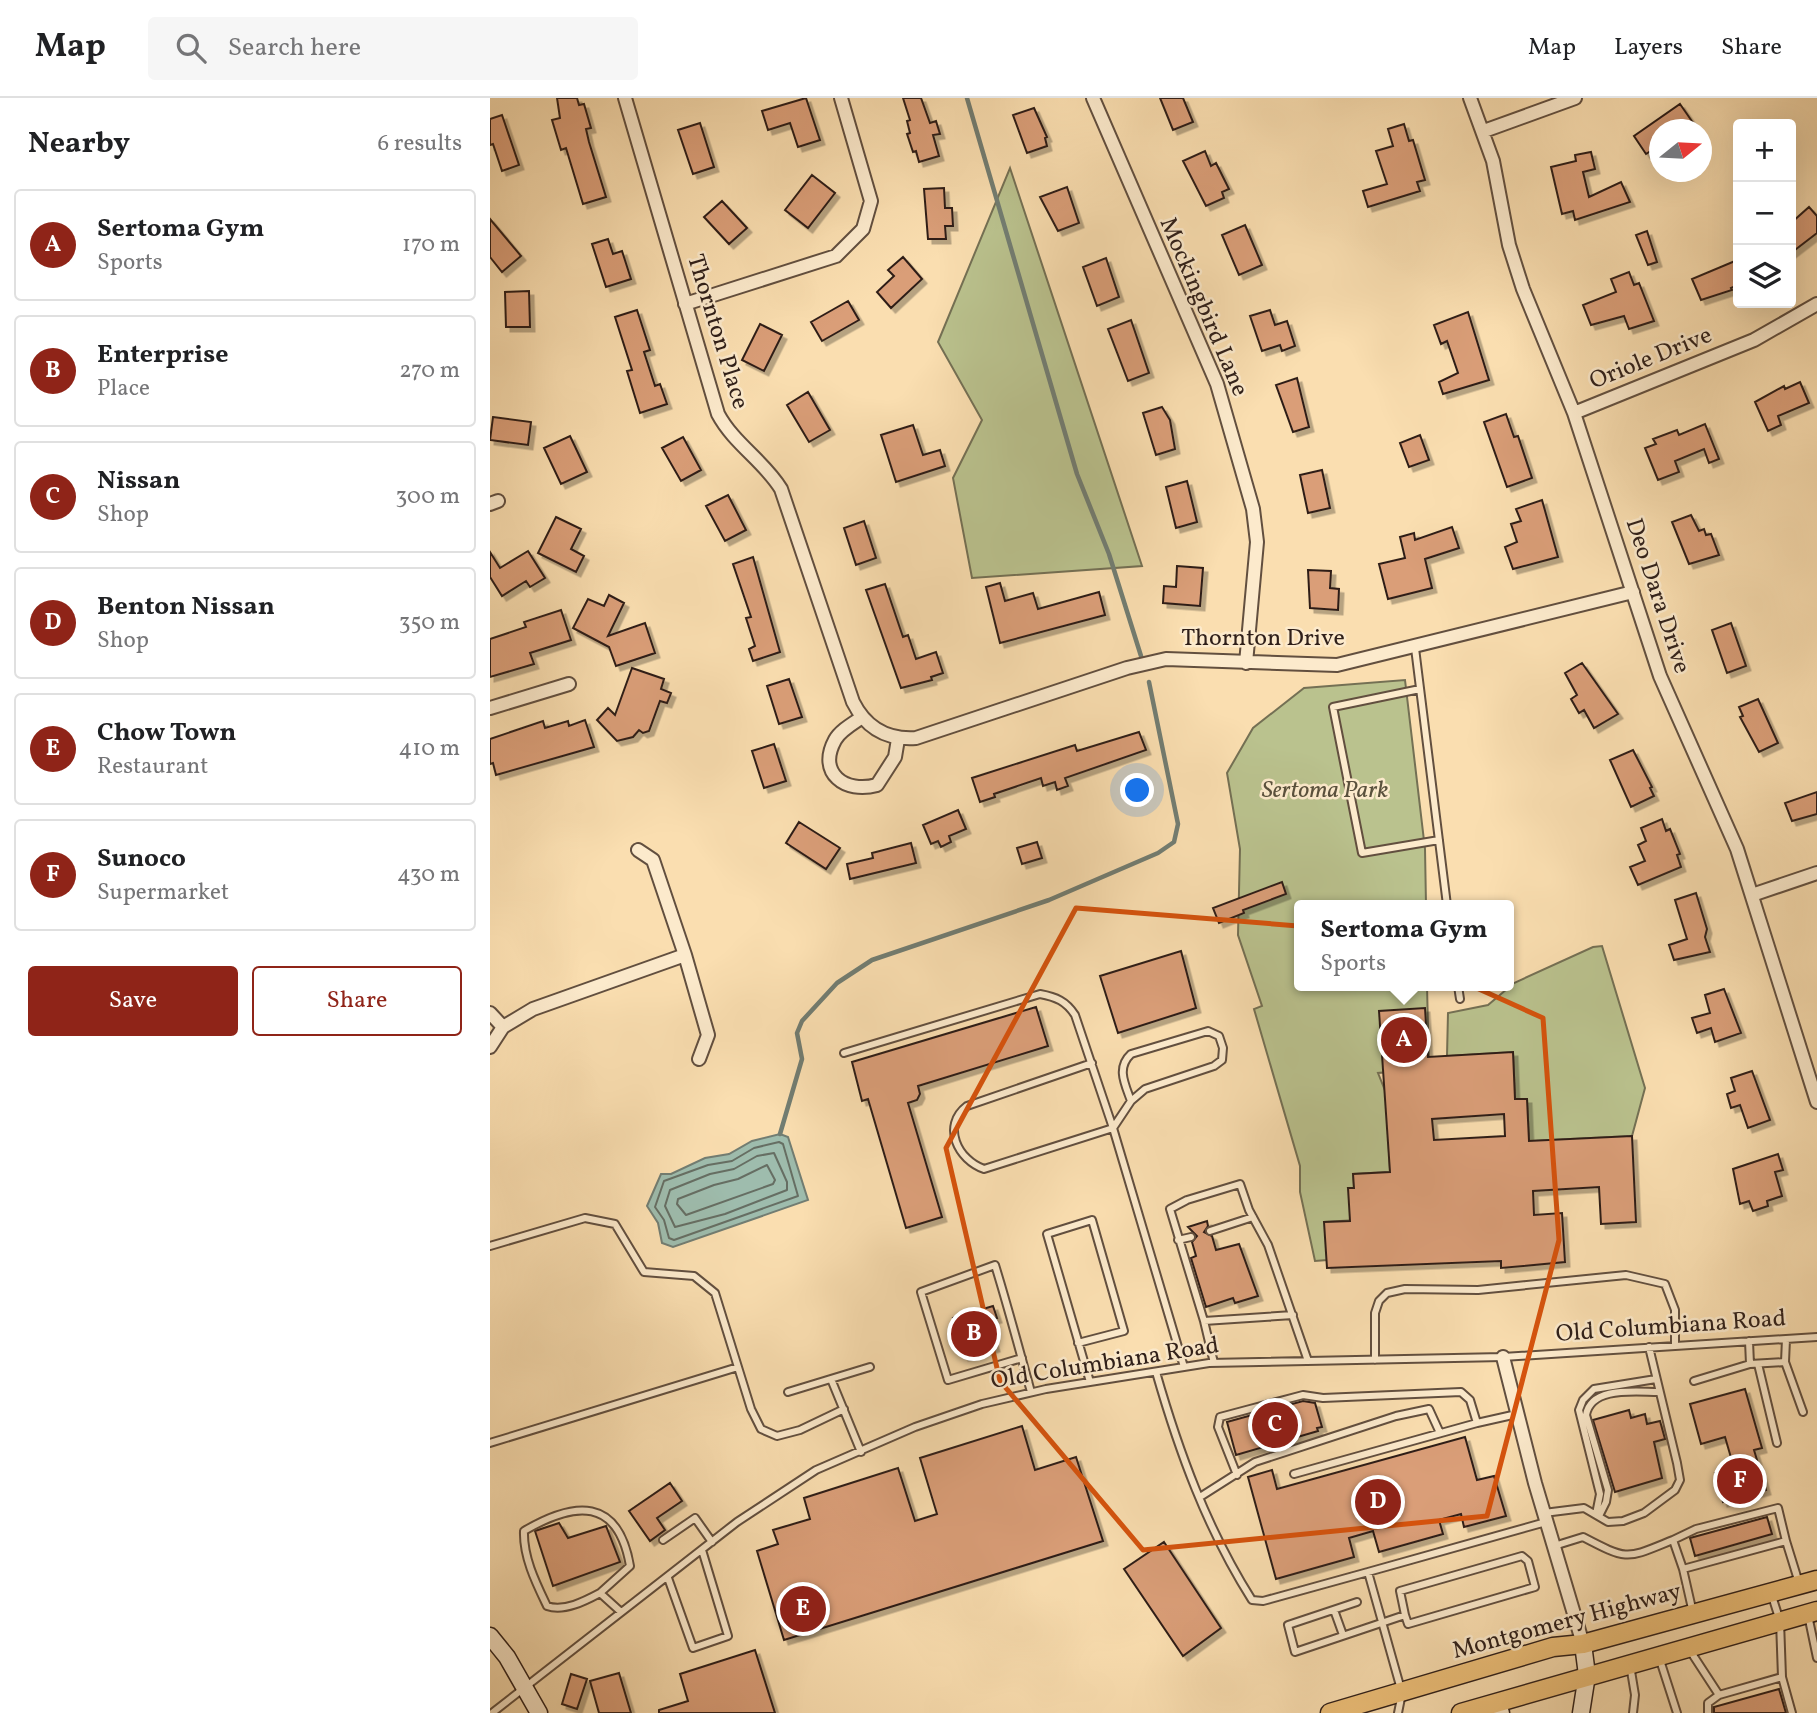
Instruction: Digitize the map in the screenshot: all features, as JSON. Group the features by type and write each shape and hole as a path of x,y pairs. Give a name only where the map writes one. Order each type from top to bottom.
{"main road":[{"name":"Montgomery Highway","path":"1330,1713 1553,1647 1583,1644 1808,1583"},
{"path":"1466,1711 1812,1612"},
{"path":"490,1636 507,1657 539,1713"},
{"path":"1581,1713 1587,1675 1583,1644"},
{"path":"1466,1711 1501,1713"}],"street":[{"name":"Thornton Place","path":"625,98 722,422 771,473 781,489 861,718"},
{"path":"685,304 836,256 863,229 871,201 841,98"},
{"name":"Mockingbird Lane","path":"1093,98 1217,384 1253,509 1257,542 1246,663"},
{"name":"Deo Dara Drive","path":"1470,98 1484,131 1523,289 1574,413 1660,676 1721,811 1752,895 1817,1102"},
{"path":"1484,131 1575,98"},
{"name":"Oriole Drive","path":"1574,413 1754,340 1817,304"},
{"name":"Thornton Drive","path":"898,739 916,738 1138,665 1167,659 1338,665 1633,592"},
{"path":"490,708 569,684"},
{"path":"861,718 879,732 898,739 895,757 877,785 852,789 841,783 833,773 830,751 837,736 861,718"},
{"path":"638,849 653,860 685,955 708,1035 699,1059"},
{"path":"1752,895 1817,873"},
{"path":"490,1047 503,1027 533,1009 685,955"},
{"path":"490,1013 503,1027"},
{"path":"1503,1357 1553,1546 1583,1644"}],"lane":[{"path":"1415,648 1446,900"},
{"path":"1420,689 1333,707 1362,853 1439,839"},
{"path":"1459,991 1460,999"},
{"path":"844,1053 1040,994 1055,997 1068,1004 1075,1015 1113,1128 1184,1367"},
{"path":"1092,1063 967,1106 957,1114 953,1126 962,1155 969,1164 984,1169 1113,1128 1131,1101 1145,1089 1214,1066 1222,1060 1223,1048 1219,1036 1208,1031 1131,1054 1124,1060 1122,1070 1131,1101"},
{"path":"1214,1363 1170,1209 1187,1200 1240,1184 1268,1245 1308,1361"},
{"path":"1210,1231 1253,1217"},
{"path":"490,1245 585,1218 615,1224 644,1272 694,1276 715,1293 751,1409 761,1429 777,1436 800,1430 844,1409"},
{"path":"1078,1343 1124,1331 1092,1220 1047,1234 1078,1343 1090,1382"},
{"path":"1178,1240 1191,1237"},
{"path":"1022,1358 948,1381 921,1292 995,1265 1022,1358 1031,1392"},
{"path":"1375,1360 1375,1313 1378,1301 1387,1293 1405,1289 1478,1290 1626,1275 1665,1284 1675,1310 1675,1346"},
{"path":"1204,1321 1293,1315"},
{"name":"Old Columbiana Road","path":"492,1713 668,1578 737,1521 816,1471 915,1426 1031,1392 1214,1363 1503,1357 1817,1337"},
{"path":"1786,1339 1785,1362 1803,1412"},
{"path":"1749,1341 1777,1443"},
{"path":"1156,1371 1176,1444 1200,1497 1208,1523 1252,1601 1263,1601 1368,1572 1545,1517 1584,1508 1608,1522 1623,1521 1643,1513 1675,1490 1680,1480 1673,1438 1658,1392 1649,1348"},
{"path":"1693,1381 1754,1364 1785,1362"},
{"path":"490,1443 738,1367"},
{"path":"788,1392 870,1367"},
{"path":"831,1379 861,1452"},
{"path":"1597,1515 1600,1494 1579,1410 1583,1400 1594,1389 1656,1379"},
{"path":"1237,1475 1218,1427 1220,1417 1303,1395 1323,1398 1461,1392 1470,1400 1477,1423"},
{"path":"1597,1515 1606,1502 1608,1490 1586,1415 1588,1406 1600,1396 1658,1392"},
{"path":"1432,1393 1429,1409 1440,1433"},
{"path":"1200,1497 1255,1462 1396,1416 1429,1409"},
{"path":"1294,1474 1518,1414"},
{"path":"584,1508 604,1515 626,1545 629,1566 600,1593 570,1606 553,1609 547,1606 531,1569 524,1543 524,1531 584,1508"},
{"path":"1553,1546 1583,1537 1621,1557 1632,1557 1696,1529 1778,1508 1786,1541 1808,1583"},
{"path":"663,1540 695,1518 712,1542"},
{"path":"1673,1540 1693,1614"},
{"path":"1683,1569 1786,1541"},
{"path":"668,1578 693,1648 728,1636 702,1550"},
{"path":"1522,1556 1528,1561 1535,1587 1408,1624 1405,1615 1400,1591 1522,1556"},
{"path":"1368,1572 1402,1693 1398,1713"},
{"path":"600,1593 621,1612"},
{"path":"1771,1593 1780,1621 1782,1677 1792,1713"},
{"path":"1357,1602 1288,1625 1295,1652 1405,1615"},
{"path":"1334,1610 1343,1635"},
{"path":"1812,1612 1817,1658"},
{"path":"1688,1647 1719,1695"},
{"path":"1659,1656 1677,1713"},
{"path":"1630,1663 1635,1695 1633,1713"},
{"path":"1709,1713 1707,1703 1719,1695 1782,1677"}],"highlighted area":[{"path":"1076,908 1348,930 1543,1018 1559,1240 1487,1516 1143,1550 1000,1381 946,1148"}],"green space":[{"path":"1010,168 1142,566 972,578 953,478 982,420 938,342"},
{"name":"Sertoma Park","path":"1405,680 1425,849 1426,900 1294,900 1294,991 1427,991 1429,1069 1378,1073 1386,1093 1390,1172 1353,1174 1354,1188 1348,1188 1356,1220 1325,1222 1327,1260 1315,1261 1300,1192 1300,1166 1254,1009 1262,1006 1238,935 1240,849 1227,773 1253,728 1304,688"},
{"path":"1602,946 1645,1088 1632,1136 1529,1141 1527,1099 1515,1099 1513,1052 1447,1056 1448,1013 1488,1005 1505,991 1514,991 1514,983 1593,947"}],"water":[{"path":"780,1134 788,1137 808,1200 673,1247 662,1243 658,1223 647,1206 661,1174 671,1174 705,1158 729,1154 752,1141"}],"building":[{"path":"557,98 577,98 579,105 584,104 591,128 586,129 589,142 606,197 583,204 566,148 561,150 552,120 560,118"},
{"path":"806,98 820,140 798,147 790,123 768,130 762,111"},
{"path":"903,98 921,98 930,123 936,121 940,134 933,135 939,156 919,162 907,134 910,133 907,121 910,120"},
{"path":"1160,98 1183,98 1193,122 1173,130"},
{"path":"1680,104 1690,119 1658,119"},
{"path":"1034,108 1047,137 1047,146 1027,153 1013,115"},
{"path":"502,115 519,165 502,171 493,144 490,145 490,119"},
{"path":"700,123 714,167 693,174 678,130"},
{"path":"1404,124 1409,141 1413,140 1425,180 1417,182 1420,191 1368,207 1363,191 1387,184 1376,151 1393,146 1388,129"},
{"path":"1649,126 1649,152 1646,154 1634,136"},
{"path":"1205,151 1211,166 1216,163 1229,189 1222,192 1224,198 1206,206 1183,161"},
{"path":"1591,152 1595,169 1583,172 1589,197 1621,182 1630,202 1575,220 1573,211 1562,214 1551,167 1576,161 1575,155"},
{"path":"812,175 835,193 808,228 785,210"},
{"path":"1067,187 1079,223 1058,231 1040,197"},
{"path":"944,188 945,208 952,208 953,226 945,226 946,239 928,239 924,189"},
{"path":"722,201 747,228 729,244 704,217"},
{"path":"1809,207 1817,216 1817,233 1796,249 1796,245 1796,219"},
{"path":"490,219 521,256 502,272 490,257"},
{"path":"1245,225 1262,265 1239,275 1222,235"},
{"path":"1647,231 1657,262 1648,265 1636,235"},
{"path":"608,239 613,254 622,251 631,279 606,287 592,244"},
{"path":"903,257 922,279 891,308 877,292 894,276 888,270"},
{"path":"1106,258 1119,297 1097,306 1083,267"},
{"path":"1733,262 1732,290 1701,300 1692,279"},
{"path":"1629,272 1634,285 1639,283 1654,321 1629,329 1624,316 1591,325 1583,305 1616,292 1611,279"},
{"path":"529,291 530,327 506,327 505,292"},
{"path":"848,301 859,320 822,341 811,322"},
{"path":"637,310 650,350 644,352 655,386 660,384 667,404 640,413 627,371 632,370 615,317"},
{"path":"1270,310 1275,325 1287,321 1295,346 1282,351 1280,345 1262,351 1250,316"},
{"path":"1468,312 1489,380 1443,394 1439,382 1458,373 1447,341 1441,344 1434,325"},
{"path":"1131,320 1149,373 1128,381 1108,329"},
{"path":"760,324 782,335 764,371 742,360"},
{"path":"1297,378 1309,427 1293,432 1276,385"},
{"path":"1800,382 1809,403 1778,416 1781,425 1768,431 1755,402 1784,386 1785,389"},
{"path":"808,392 830,430 809,442 787,405"},
{"path":"1162,407 1170,420 1175,449 1156,455 1143,413"},
{"path":"1506,414 1514,437 1518,436 1532,478 1507,487 1484,422"},
{"path":"493,417 531,422 528,445 490,440"},
{"path":"1705,424 1719,459 1709,463 1704,449 1675,461 1679,472 1658,480 1645,448 1656,444 1653,439 1677,430 1679,435"},
{"path":"913,425 923,455 940,450 945,466 896,482 881,435"},
{"path":"1420,435 1429,460 1409,467 1400,443"},
{"path":"570,436 587,472 561,484 544,448"},
{"path":"683,437 701,470 681,481 662,448"},
{"path":"1322,470 1330,508 1308,513 1300,475"},
{"path":"1187,481 1197,522 1176,528 1166,487"},
{"path":"728,495 746,530 725,541 706,506"},
{"path":"1542,500 1558,557 1513,569 1505,547 1517,542 1511,524 1521,521 1516,509"},
{"path":"1691,515 1699,531 1704,529 1706,535 1711,534 1719,555 1689,564 1672,522"},
{"path":"556,517 581,529 571,549 584,556 576,572 538,553"},
{"path":"864,521 876,558 856,565 844,528"},
{"path":"1452,527 1459,548 1425,559 1432,588 1388,599 1379,564 1405,558 1400,537 1414,533 1415,540"},
{"path":"528,551 545,578 530,587 526,581 502,596 490,577 490,552 500,568"},
{"path":"753,557 780,652 753,661 749,649 755,646 746,618 751,617 733,564"},
{"path":"1177,566 1203,568 1200,606 1163,603 1164,586 1176,587"},
{"path":"1308,570 1331,571 1330,588 1339,589 1338,610 1310,608"},
{"path":"1000,583 1005,601 1033,593 1038,609 1099,592 1105,615 1000,643 986,587"},
{"path":"885,584 903,637 908,635 916,659 936,652 943,673 931,677 932,680 901,688 866,590"},
{"path":"609,595 624,603 608,636 645,623 655,653 616,666 609,647 573,628 588,599 604,606"},
{"path":"561,610 571,640 530,653 534,664 490,677 490,639 526,627 524,622"},
{"path":"1731,623 1746,666 1727,673 1712,630"},
{"path":"1582,663 1618,714 1594,728 1584,710 1579,713 1571,699 1577,695 1565,673"},
{"path":"632,668 664,679 661,689 671,693 667,703 660,701 649,731 643,733 639,730 633,737 617,741 597,720 608,708 615,715"},
{"path":"789,679 802,717 779,724 767,686"},
{"path":"1758,699 1778,743 1759,752 1740,717 1743,716 1739,707"},
{"path":"585,720 594,747 496,775 493,763 490,764 490,739 543,721 545,728 568,721 569,726"},
{"path":"1139,732 1146,750 1065,778 1068,786 1057,790 1055,782 1043,786 1041,778 994,794 995,797 980,802 972,778 1075,745 1077,751"},
{"path":"774,744 786,781 764,788 752,751"},
{"path":"1633,750 1654,796 1631,807 1610,760"},
{"path":"1817,792 1817,814 1792,821 1785,803"},
{"path":"958,810 966,829 949,836 951,842 941,847 938,841 931,844 923,825"},
{"path":"1662,819 1666,831 1670,829 1680,854 1677,855 1681,867 1638,885 1630,867 1645,861 1638,845 1646,841 1641,828"},
{"path":"799,822 840,848 826,869 786,843"},
{"path":"1037,842 1042,858 1022,864 1017,848"},
{"path":"911,843 916,863 850,879 847,864 873,858 872,853"},
{"path":"1282,882 1286,894 1243,910 1244,913 1219,923 1213,908"},
{"path":"1696,893 1707,929 1705,937 1710,952 1674,960 1669,945 1687,939 1675,900"},
{"path":"1181,951 1196,1008 1118,1033 1100,976"},
{"path":"1724,989 1741,1033 1715,1042 1711,1028 1697,1033 1692,1018 1710,1013 1705,995"},
{"path":"1036,1007 1048,1046 918,1086 920,1094 917,1100 908,1103 942,1217 906,1228 868,1099 862,1101 852,1062"},
{"path":"1425,1008 1428,1057 1513,1052 1515,1099 1527,1099 1529,1141 1632,1136 1636,1222 1601,1224 1599,1187 1533,1191 1534,1215 1562,1213 1565,1262 1501,1268 1501,1261 1327,1268 1324,1222 1350,1221 1348,1188 1354,1188 1353,1174 1390,1172 1379,1011","holes":["1504,1114 1505,1136 1434,1140 1432,1119"]},
{"path":"1752,1071 1770,1120 1748,1128 1740,1105 1731,1108 1727,1094 1735,1091 1731,1078"},
{"path":"1778,1154 1783,1170 1775,1172 1782,1196 1767,1201 1768,1206 1753,1211 1749,1201 1740,1204 1733,1169"},
{"path":"1207,1221 1208,1226 1204,1232 1212,1236 1216,1250 1239,1244 1258,1296 1235,1303 1233,1298 1206,1307 1191,1258 1196,1256 1192,1242 1197,1236 1188,1227"},
{"path":"993,1306 997,1318 987,1321 995,1347 964,1356 953,1318"},
{"path":"1745,1389 1762,1448 1754,1450 1766,1490 1723,1502 1715,1473 1734,1468 1725,1437 1701,1444 1690,1404"},
{"path":"1303,1401 1315,1403 1322,1427 1317,1428 1318,1431 1236,1455 1227,1422"},
{"path":"1629,1410 1631,1418 1645,1414 1647,1424 1660,1421 1665,1439 1654,1442 1662,1478 1615,1492 1593,1420"},
{"path":"1022,1426 1035,1470 1076,1457 1103,1541 784,1640 757,1551 778,1544 773,1530 810,1519 804,1498 898,1468 915,1521 937,1514 920,1458"},
{"path":"1465,1437 1477,1480 1494,1476 1506,1516 1464,1527 1461,1514 1439,1520 1443,1534 1379,1552 1373,1531 1349,1538 1354,1557 1276,1579 1248,1477 1272,1470 1277,1489"},
{"path":"670,1483 682,1501 657,1518 665,1530 650,1541 629,1511"},
{"path":"1767,1517 1772,1534 1695,1556 1690,1538"},
{"path":"559,1523 568,1538 606,1526 620,1562 553,1586 535,1531"},
{"path":"1164,1542 1221,1628 1183,1656 1124,1569"},
{"path":"755,1650 775,1713 659,1713 659,1710 688,1701 680,1674"},
{"path":"619,1673 631,1713 599,1713 590,1681"},
{"path":"571,1674 587,1679 577,1709 562,1704"},
{"path":"1779,1689 1786,1713 1714,1713 1714,1707"}],"waterway":[{"path":"967,98 1077,474 1109,554 1141,656"},
{"path":"780,1134 802,1059 797,1033 802,1021 837,983 872,960 1049,900 1158,853 1174,842 1178,824 1149,682"}],"place":[{"name":"Sertoma Gym","path":"1404,1040"},
{"name":"Enterprise","path":"974,1334"},
{"name":"Nissan","path":"1275,1425"},
{"name":"Sunoco","path":"1740,1481"},
{"name":"Benton Nissan","path":"1378,1502"},
{"name":"Chow Town","path":"803,1609"}]}
